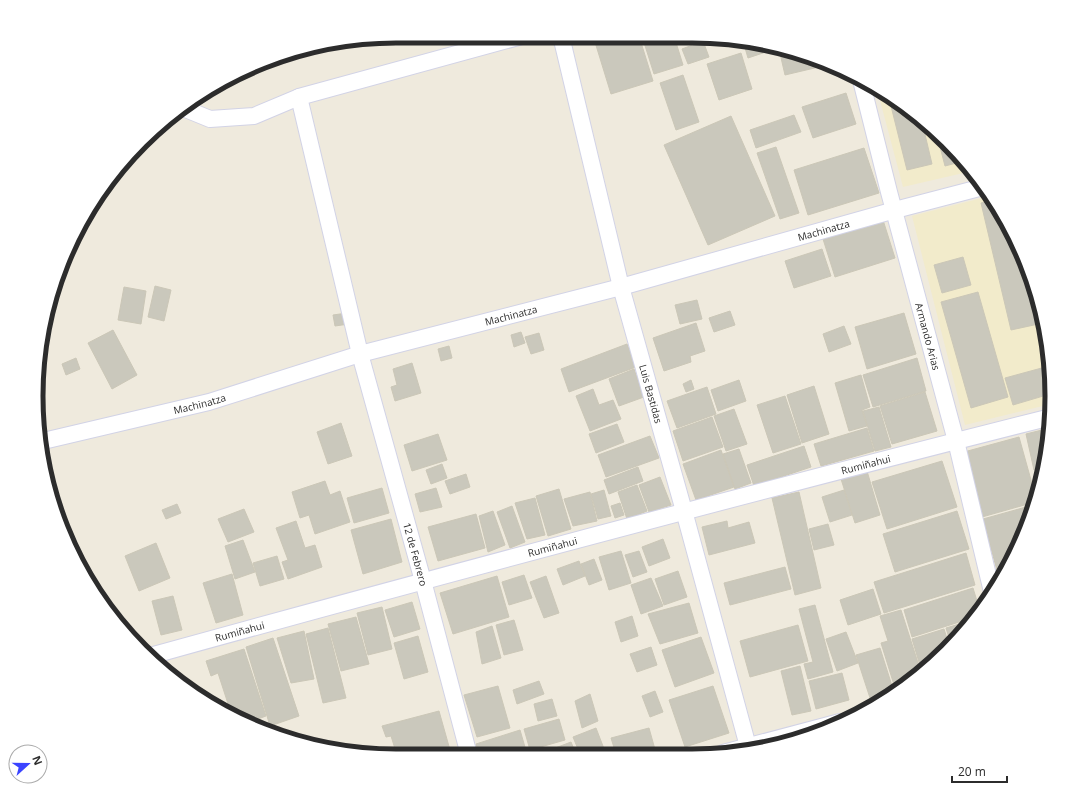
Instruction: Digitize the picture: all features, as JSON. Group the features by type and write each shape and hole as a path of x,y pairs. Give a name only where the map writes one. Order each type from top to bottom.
{"street":[{"path":"189,110 210,119 254,116 299,97 496,43"},
{"name":"Luis Bastidas","path":"563,43 621,287 748,744"},
{"name":"Armando Arias","path":"863,87 956,441 990,585"},
{"name":"12 de Febrero","path":"299,97 360,354 423,581 467,749"},
{"name":"Machinatza","path":"46,440 209,402 360,354 621,287 895,210 977,188"},
{"name":"Rumiñahui","path":"156,654 684,511 1044,419"}],"shaded area":[{"path":"879,96 907,116 942,146 965,173 903,187"},
{"path":"984,197 986,200 1009,240 1033,305 1042,350 1045,406 965,425 912,216"}],"building":[{"path":"595,43 641,43 653,81 611,94"},
{"path":"644,43 676,43 683,65 654,74"},
{"path":"697,43 704,44 709,57 688,64 682,49"},
{"path":"745,47 766,51 766,52 748,58"},
{"path":"741,53 752,89 719,100 707,64"},
{"path":"780,54 819,67 785,75"},
{"path":"683,75 699,122 676,130 660,83"},
{"path":"846,93 856,124 813,138 802,107"},
{"path":"890,104 924,130 932,164 907,170"},
{"path":"794,115 801,132 756,148 750,130"},
{"path":"731,116 775,216 708,245 664,145"},
{"path":"939,144 957,163 945,166"},
{"path":"776,147 799,213 780,219 757,153"},
{"path":"864,148 879,193 808,215 794,170"},
{"path":"987,202 1009,240 1026,283 1037,324 1011,330 981,203"},
{"path":"883,220 895,258 835,277 823,239"},
{"path":"822,249 831,276 794,288 785,261"},
{"path":"963,257 971,285 942,293 934,265"},
{"path":"155,286 171,290 164,321 148,317"},
{"path":"124,287 146,291 141,324 118,320"},
{"path":"978,292 1008,397 971,408 941,302"},
{"path":"697,300 702,319 680,324 675,305"},
{"path":"730,311 735,325 714,332 709,318"},
{"path":"347,313 349,324 335,326 333,315"},
{"path":"904,313 916,354 867,369 855,327"},
{"path":"696,323 705,351 690,356 691,362 664,371 653,338"},
{"path":"844,326 851,344 829,352 823,334"},
{"path":"113,330 137,375 112,389 88,343"},
{"path":"521,332 525,343 514,347 511,335"},
{"path":"539,333 544,350 531,354 525,337"},
{"path":"627,344 636,367 569,392 561,369"},
{"path":"449,346 452,358 441,361 438,349"},
{"path":"76,358 80,369 66,375 62,364"},
{"path":"917,358 926,391 873,407 863,375"},
{"path":"412,363 421,393 395,401 391,387 397,385 393,369"},
{"path":"1044,367 1045,395 1013,405 1005,378"},
{"path":"634,369 644,397 619,406 609,379"},
{"path":"861,375 870,407 862,410 867,426 849,431 835,383"},
{"path":"691,380 694,389 686,392 683,384"},
{"path":"739,380 746,401 718,411 711,390"},
{"path":"814,386 829,434 802,443 787,395"},
{"path":"707,387 716,414 677,428 667,401"},
{"path":"593,389 599,405 613,400 621,419 590,431 576,396"},
{"path":"925,392 937,431 892,444 880,406"},
{"path":"785,396 801,444 773,453 757,405"},
{"path":"879,407 891,447 875,451 863,411"},
{"path":"734,409 747,444 726,451 714,416"},
{"path":"712,417 723,447 683,461 673,431"},
{"path":"341,423 352,456 328,464 317,432"},
{"path":"617,424 624,442 596,453 589,434"},
{"path":"867,428 874,451 821,466 814,444"},
{"path":"1043,430 1037,469 1034,470 1026,434"},
{"path":"438,434 447,460 412,471 404,445"},
{"path":"650,436 659,458 606,477 598,455"},
{"path":"1019,437 1033,487 1028,504 982,517 964,452"},
{"path":"804,446 811,467 754,486 747,465"},
{"path":"739,449 751,483 735,489 723,454"},
{"path":"721,450 734,487 696,500 683,464"},
{"path":"942,461 957,507 887,529 872,482"},
{"path":"442,464 447,478 431,484 426,470"},
{"path":"638,467 643,481 609,494 604,480"},
{"path":"867,471 880,515 855,523 841,479"},
{"path":"466,474 470,487 450,494 445,481"},
{"path":"660,477 671,505 649,512 639,485"},
{"path":"325,481 330,495 340,491 350,522 315,534 309,515 300,518 292,492"},
{"path":"637,485 647,511 627,519 618,492"},
{"path":"382,488 389,513 354,523 347,498"},
{"path":"436,488 442,507 420,512 415,494"},
{"path":"559,489 571,529 548,536 536,496"},
{"path":"604,490 611,516 598,519 591,494"},
{"path":"844,490 852,515 830,522 822,497"},
{"path":"590,492 597,521 573,526 564,499"},
{"path":"799,492 821,588 795,595 772,498"},
{"path":"535,498 545,535 527,539 515,503"},
{"path":"620,503 624,515 615,518 611,506"},
{"path":"177,504 181,513 166,519 162,510"},
{"path":"512,506 525,542 510,548 497,512"},
{"path":"1026,507 1009,552 998,573 983,519"},
{"path":"244,509 254,532 228,542 218,519"},
{"path":"493,511 505,545 488,552 479,516"},
{"path":"957,511 969,549 895,572 883,534"},
{"path":"476,514 485,548 438,561 428,527"},
{"path":"391,519 402,562 363,574 351,530"},
{"path":"296,521 305,548 315,545 322,567 288,579 282,562 288,560 276,528"},
{"path":"727,521 728,528 749,522 755,543 709,555 702,527"},
{"path":"828,524 834,545 814,550 809,529"},
{"path":"663,539 670,558 649,566 642,547"},
{"path":"243,540 255,572 235,579 225,546"},
{"path":"156,543 170,578 139,591 125,556"},
{"path":"621,551 631,583 609,590 599,557"},
{"path":"639,551 647,572 633,577 625,555"},
{"path":"966,553 975,585 884,613 874,582"},
{"path":"277,556 284,579 260,586 253,563"},
{"path":"594,559 602,580 589,585 581,564"},
{"path":"579,561 585,576 563,585 557,569"},
{"path":"785,567 791,589 730,605 724,583"},
{"path":"678,571 687,597 664,605 655,579"},
{"path":"232,574 243,615 216,623 203,583"},
{"path":"524,575 532,598 509,605 502,582"},
{"path":"497,576 509,617 453,634 440,593"},
{"path":"546,576 559,613 544,618 530,582"},
{"path":"651,578 663,606 641,614 631,585"},
{"path":"973,588 978,603 964,620 912,637 904,610"},
{"path":"873,589 881,614 848,625 840,600"},
{"path":"173,596 182,630 161,635 152,601"},
{"path":"412,602 420,629 394,637 385,610"},
{"path":"689,603 698,633 660,644 648,614"},
{"path":"815,605 833,672 808,679 804,664 813,662 799,609"},
{"path":"382,607 392,649 368,655 357,613"},
{"path":"901,610 919,666 894,685 881,643 888,641 880,616"},
{"path":"632,616 638,636 621,642 615,622"},
{"path":"356,617 369,664 341,671 328,624"},
{"path":"514,620 523,650 504,655 496,625"},
{"path":"962,623 949,638 946,628"},
{"path":"798,625 808,661 750,677 740,641"},
{"path":"492,626 501,658 482,664 476,632"},
{"path":"328,628 346,698 323,703 306,634"},
{"path":"944,629 947,640 920,665 912,639"},
{"path":"304,631 314,679 291,683 277,638"},
{"path":"846,632 858,663 837,671 826,639"},
{"path":"418,636 428,672 404,679 394,643"},
{"path":"701,637 714,673 675,687 662,650"},
{"path":"273,638 299,716 270,725 246,647"},
{"path":"651,647 657,665 637,672 630,654"},
{"path":"880,648 892,687 879,696 870,698 856,655"},
{"path":"244,649 266,716 256,720 229,707 218,673 211,676 206,661"},
{"path":"800,666 811,711 792,715 781,671"},
{"path":"842,673 849,700 816,709 809,681"},
{"path":"539,681 544,694 517,704 513,690"},
{"path":"498,686 510,728 477,737 464,695"},
{"path":"713,686 729,733 685,747 669,700"},
{"path":"655,691 663,712 650,717 642,696"},
{"path":"590,694 598,721 582,728 575,701"},
{"path":"552,699 557,716 538,721 534,704"},
{"path":"439,711 450,749 395,749 391,736 386,737 382,726"},
{"path":"559,719 565,740 530,749 524,729"},
{"path":"596,728 604,749 578,749 573,737"},
{"path":"649,728 655,749 614,749 611,738"},
{"path":"520,730 526,749 477,749 476,744"},
{"path":"571,742 574,749 553,749"}]}
